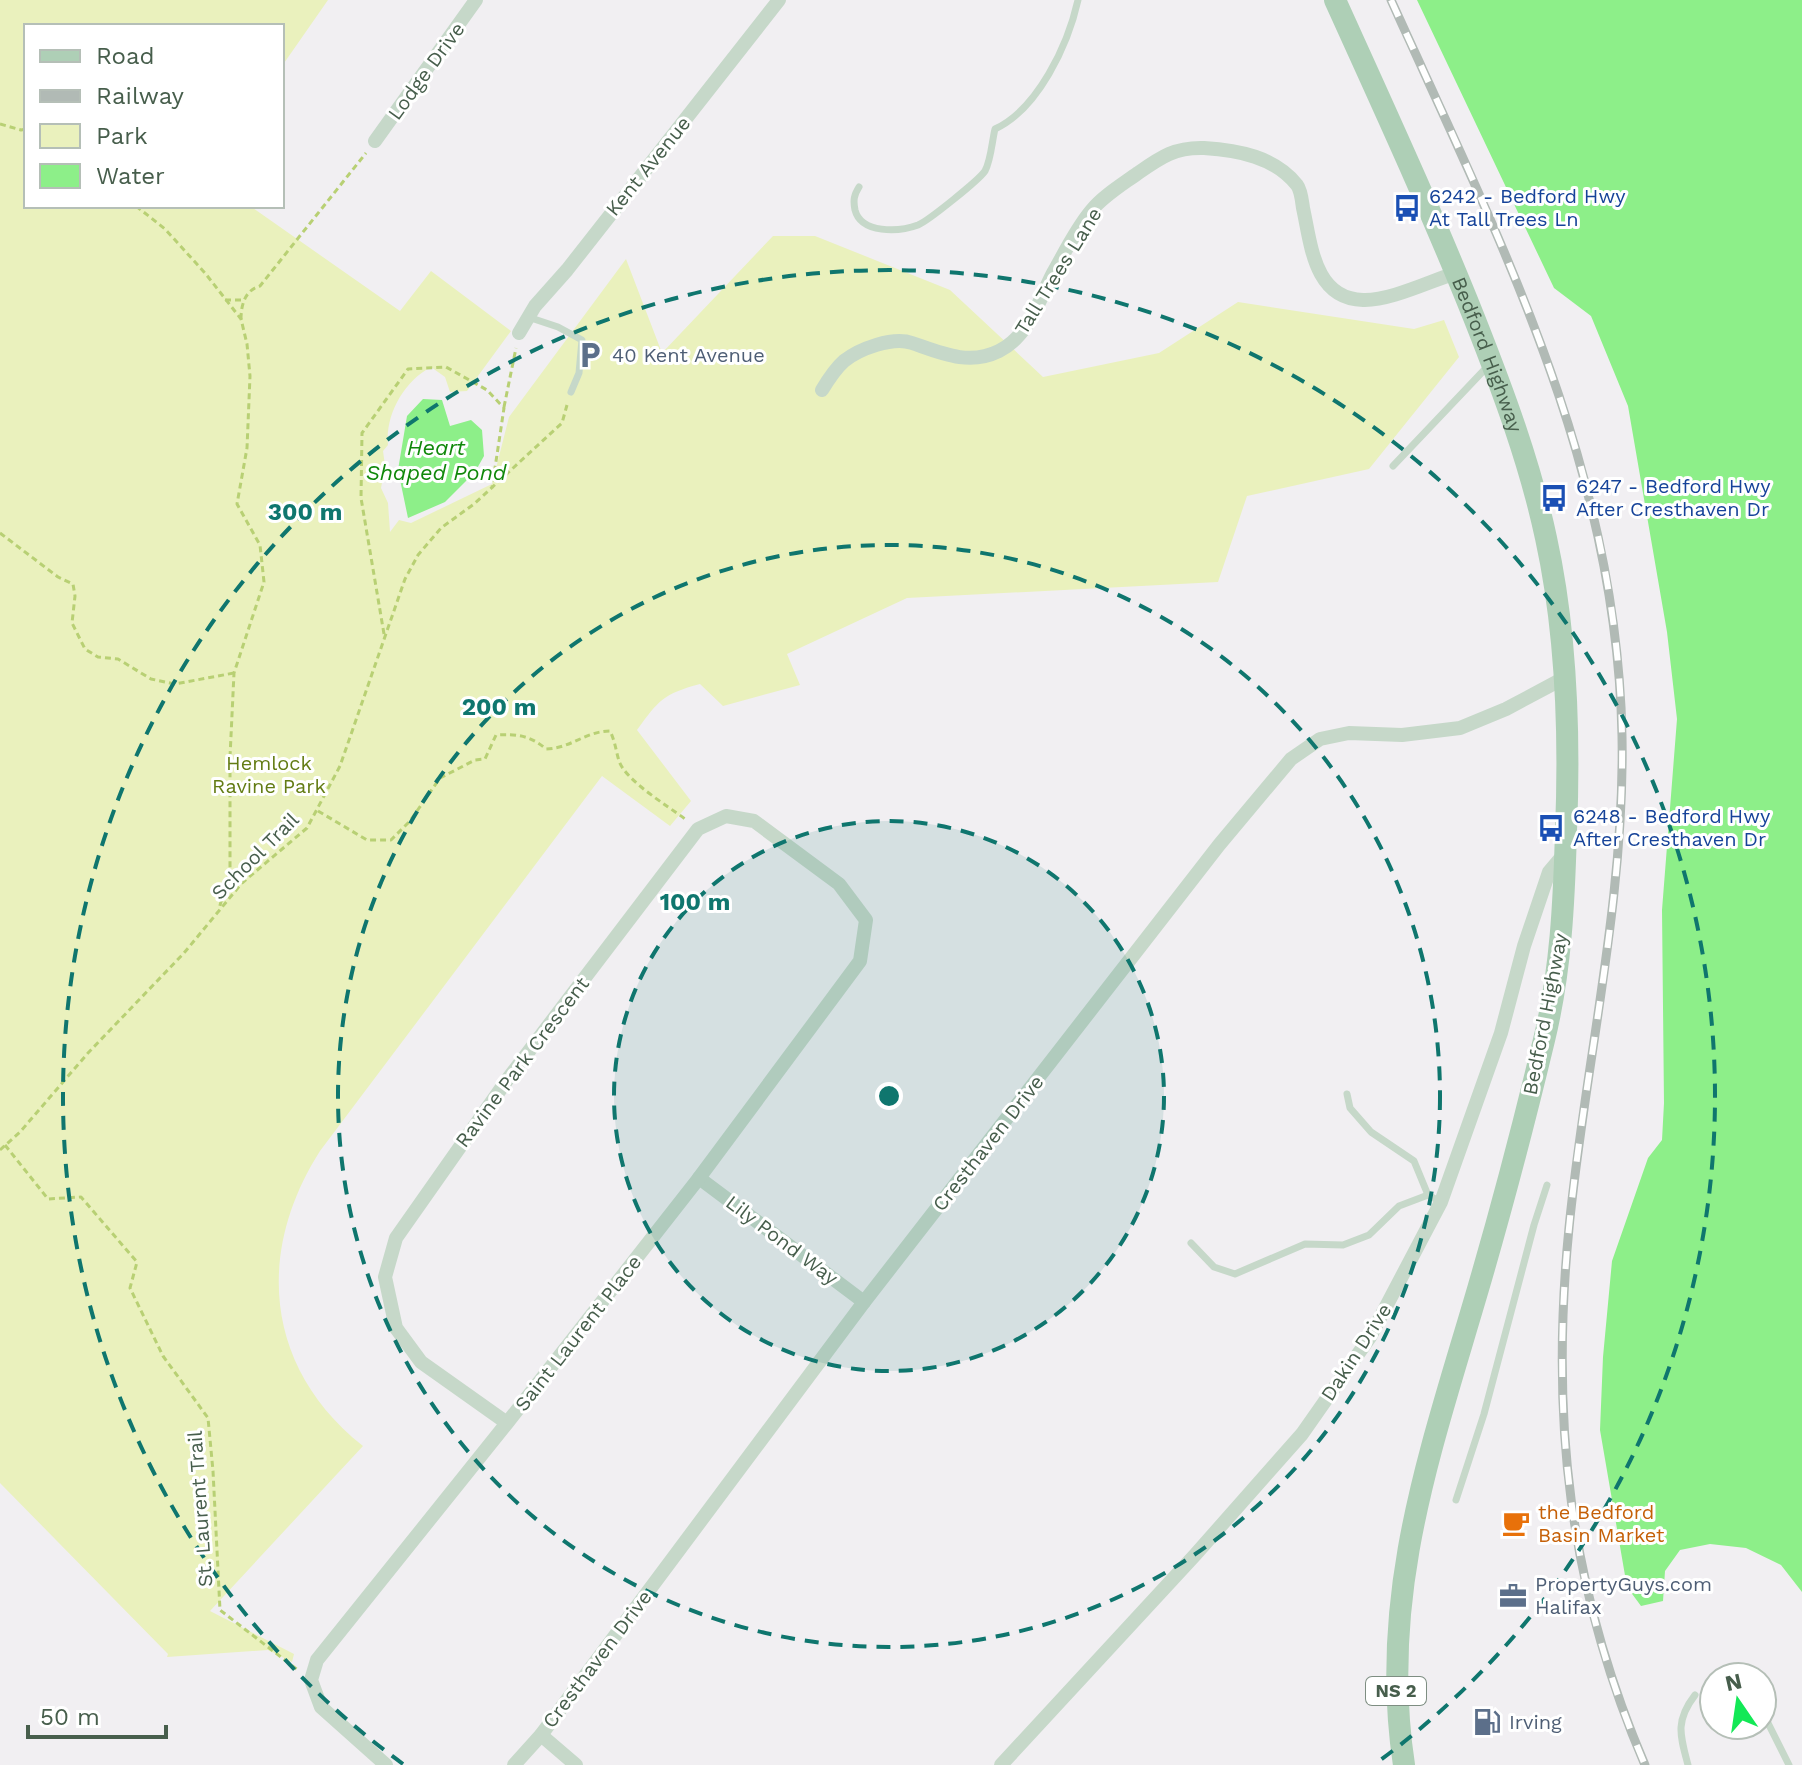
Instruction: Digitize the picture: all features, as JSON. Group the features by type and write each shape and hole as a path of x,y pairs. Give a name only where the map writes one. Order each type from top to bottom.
{"main road":[{"name":"Bedford Highway","path":"1335,0 1456,273 1492,363 1533,484 1547,541 1560,613 1566,677 1569,770 1561,949 1545,1036 1478,1289 1438,1419 1413,1520 1396,1649 1396,1689 1404,1765"}],"street":[{"name":"Lodge Drive","path":"375,141 476,0"},
{"name":"Kent Avenue","path":"519,333 528,317 779,0"},
{"name":"Tall Trees Lane","path":"822,390 846,359 893,341 910,342 947,357 978,358 999,351 1016,339 1029,321 1092,209 1165,154 1183,150 1203,148 1252,154 1299,186 1316,264 1330,286 1345,297 1372,300 1456,273"},
{"name":"Cresthaven Drive","path":"514,1765 541,1735 864,1302 1219,845 1291,759 1320,739 1349,733 1402,735 1460,728 1506,709 1566,677"},
{"name":"Saint Laurent Place","path":"311,1680 317,1660 699,1178 860,961 866,920 839,884 754,821 726,816 698,829"},
{"name":"Ravine Park Crescent","path":"507,1423 421,1362 396,1328 385,1277 396,1238 507,1080 698,829"},
{"name":"Dakin Drive","path":"1001,1765 1302,1434 1370,1337 1435,1199 1501,1033 1524,946 1549,872 1565,853"},
{"name":"Lily Pond Way","path":"699,1178 864,1302"},
{"path":"311,1680 321,1707 386,1765"},
{"path":"541,1735 576,1765"}],"lane":[{"path":"859,187 853,200 857,216 870,227 896,230 921,224 933,216 985,171 995,129 1006,124 1029,102 1047,78 1078,0"},
{"path":"528,317 558,327 582,340 579,373 571,392"},
{"path":"1393,466 1492,363"},
{"path":"1191,1243 1214,1267 1235,1274 1305,1244 1343,1245 1369,1235 1399,1206 1435,1199 1414,1161 1371,1132 1350,1108 1347,1094"},
{"path":"1456,1500 1484,1414 1547,1185"},
{"path":"1688,1765 1680,1725 1684,1709 1695,1695"},
{"path":"1777,1741 1789,1765"}],"path":[{"path":"0,124 24,129"},
{"path":"218,913 230,869 234,673 264,582 260,545 237,504 247,448 250,376 241,319 243,300 253,288 260,286 375,141"},
{"path":"139,208 165,229 241,319"},
{"path":"225,300 243,300"},
{"path":"492,488 519,333"},
{"path":"385,637 361,498 362,433 408,369 446,367 487,390 504,408"},
{"name":"School Trail","path":"0,1150 184,953 242,883 307,828 340,766 405,579 418,555 441,528 492,488 562,423 571,392"},
{"path":"0,533 58,577 73,584 72,623 85,649 98,657 118,659 151,679 175,684 234,673"},
{"path":"318,811 367,840 391,840 410,821 440,778 475,760 485,759 496,735 514,734 534,738 546,749 563,748 598,731 610,731 617,744 620,763 634,780 698,829"},
{"name":"St. Laurent Trail","path":"5,1145 48,1199 81,1197 137,1262 130,1288 163,1356 208,1418 220,1610 311,1680"}],"green space":[{"name":"Hemlock Ravine Park","path":"0,0 328,0 284,63 284,24 24,24 24,208 253,208 400,311 431,271 511,331 467,391 450,392 445,377 431,367 412,381 398,400 390,422 388,445 383,451 385,466 381,488 388,503 390,532 399,520 411,523 492,484 509,417 626,259 662,353 773,236 815,236 950,290 1043,377 1159,353 1238,302 1414,329 1444,320 1459,357 1369,469 1247,496 1218,582 907,598 787,654 800,685 723,706 700,684 678,691 657,705 637,730 691,801 670,826 602,776 320,1151 299,1190 286,1229 279,1269 280,1308 289,1345 306,1381 330,1415 363,1446 210,1611 294,1654 292,1662 268,1650 167,1657 168,1654 0,1483"}],"water":[{"path":"1417,0 1802,0 1802,1592 1781,1565 1746,1548 1710,1544 1680,1550 1665,1571 1663,1601 1641,1606 1627,1587 1600,1430 1603,1357 1612,1261 1648,1158 1662,1140 1662,910 1677,719 1667,632 1628,406 1591,316 1554,288"},
{"name":"Heart Shaped Pond","path":"423,399 442,400 450,426 471,420 482,430 484,456 475,472 445,502 408,518 398,470 407,416"}],"railway":[{"path":"1391,0 1511,268 1546,357 1575,448 1599,541 1615,637 1622,736 1617,860 1569,1228 1562,1368 1571,1502 1583,1568 1598,1633 1645,1765"}],"place":[{"name":"6242 - Bedford Hwy At Tall Trees Ln","path":"1407,208"},
{"name":"40 Kent Avenue","path":"590,355"},
{"name":"6247 - Bedford Hwy After Cresthaven Dr","path":"1554,498"},
{"name":"6248 - Bedford Hwy After Cresthaven Dr","path":"1551,828"},
{"name":"the Bedford Basin Market","path":"1516,1523"},
{"name":"PropertyGuys.com Halifax","path":"1513,1596"},
{"name":"Irving","path":"1487,1722"}]}
